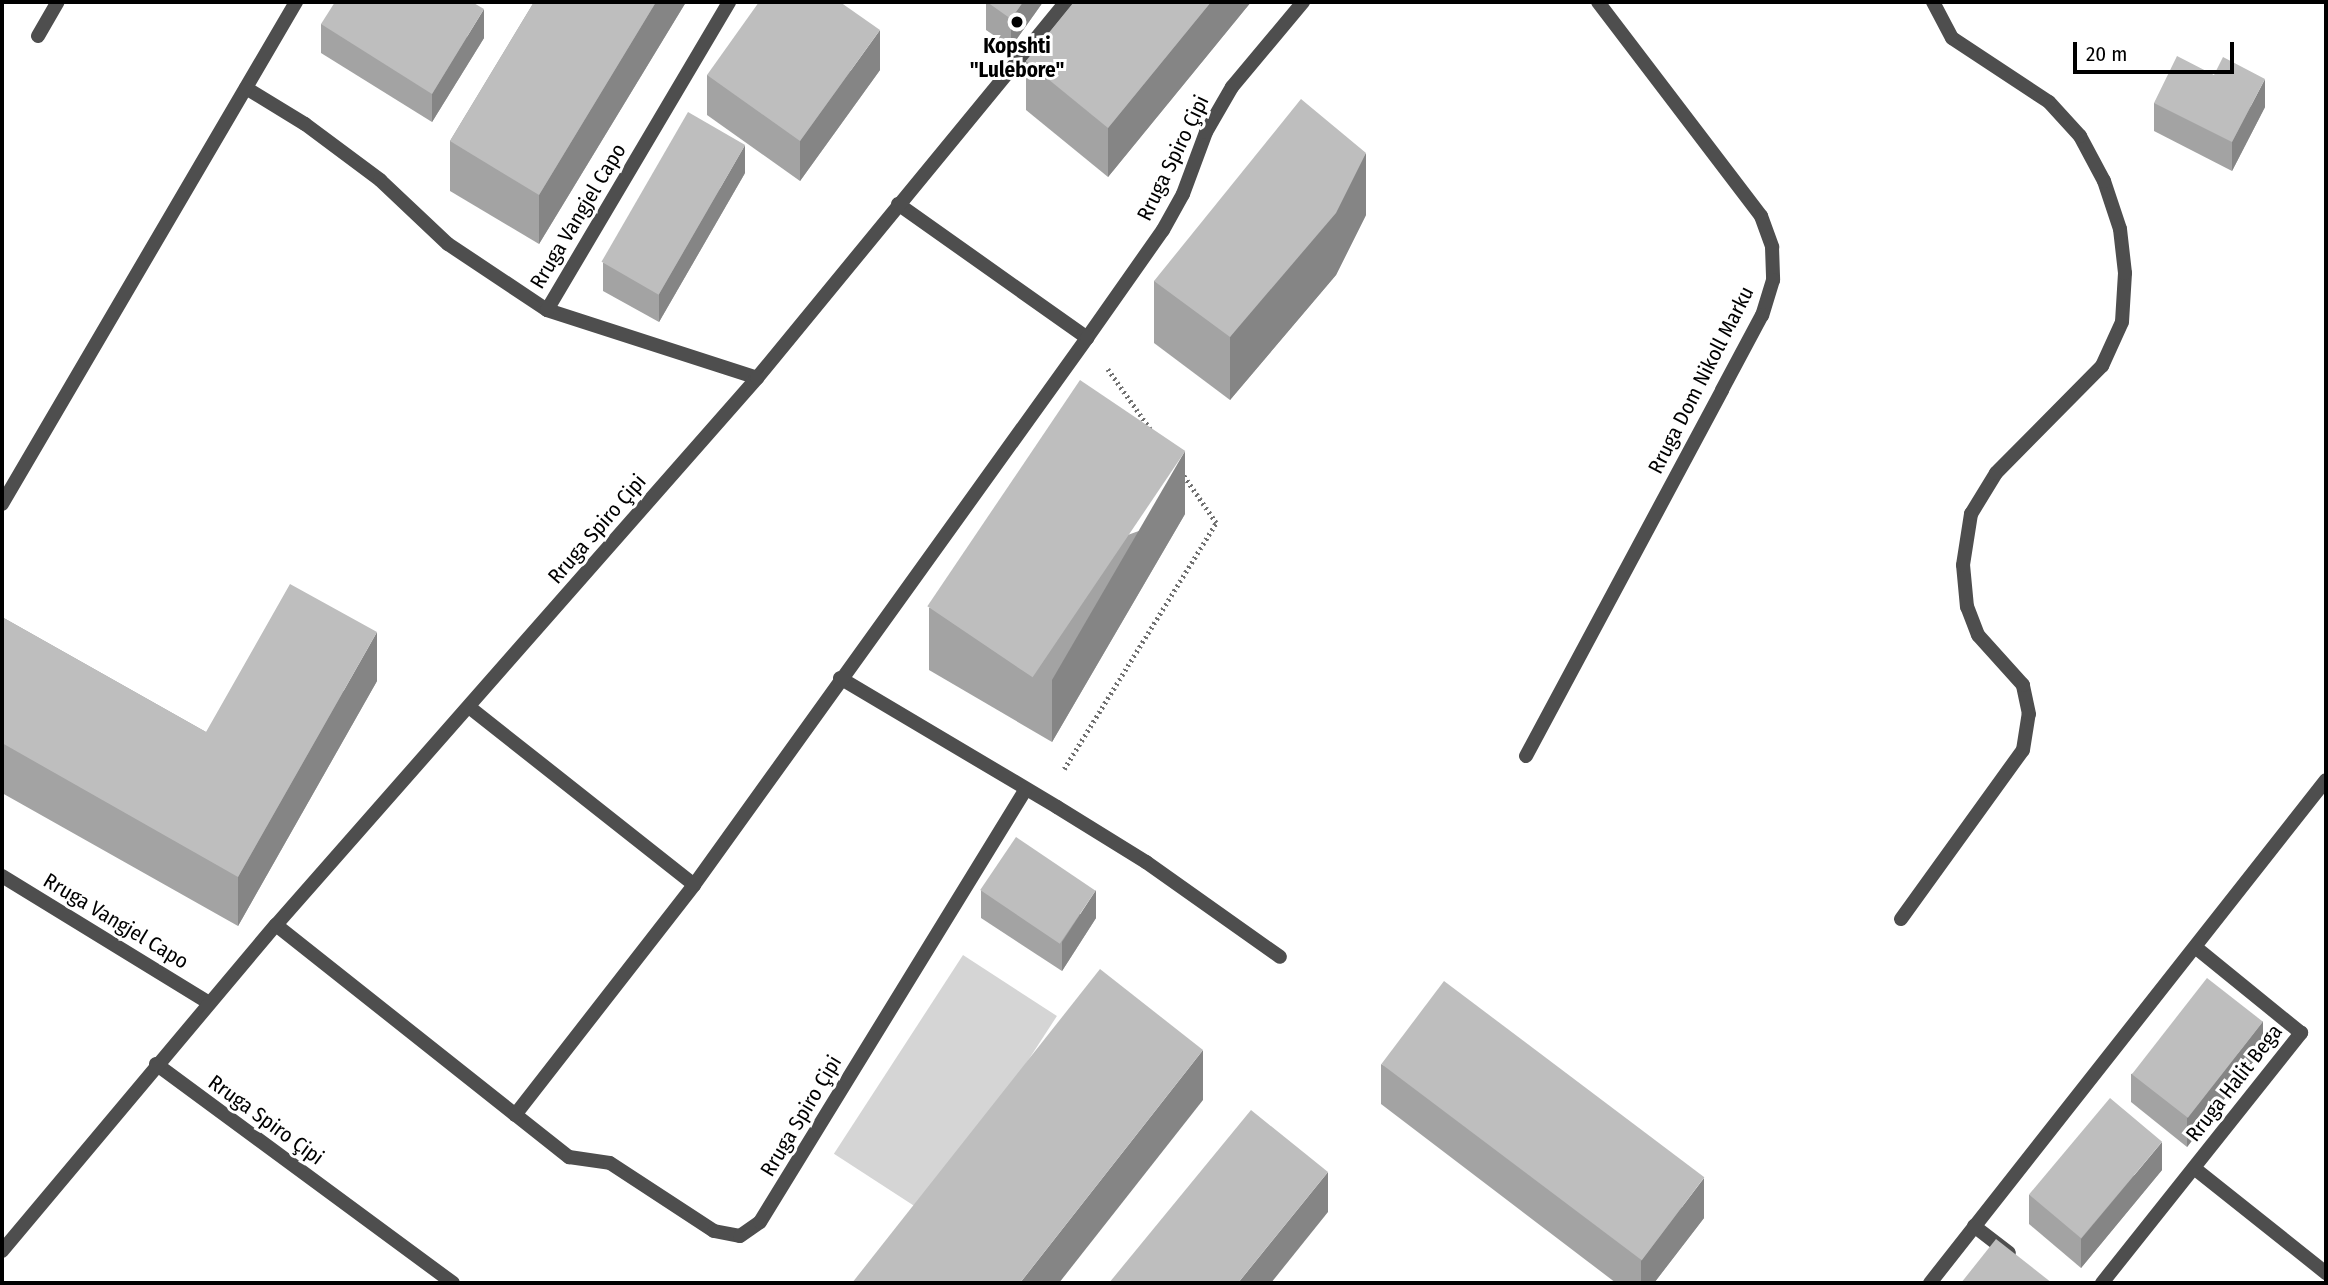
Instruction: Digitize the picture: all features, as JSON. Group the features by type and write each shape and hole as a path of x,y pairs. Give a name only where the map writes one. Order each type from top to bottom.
{"street":[{"path":"38,36 58,2"},
{"path":"2,504 296,2"},
{"name":"Rruga Vangjel Capo","path":"246,88 305,124 380,180 448,244 547,310 729,2"},
{"name":"Rruga Spiro Çipi","path":"2,1251 276,925 757,378 1066,2"},
{"name":"Rruga Spiro Çipi","path":"515,1115 694,885 840,678 1087,338 1163,230 1183,194 1206,132 1232,87 1303,2"},
{"name":"Rruga Dom Nikoll Marku","path":"1526,756 1762,315 1773,280 1772,247 1760,216 1598,2"},
{"path":"1901,919 2023,751 2027,726 2023,685 1978,635 1967,607 1963,565 1971,514 1996,473 2102,366 2122,322 2125,273 2120,229 2104,181 2080,136 2049,102 1952,37 1933,2"},
{"path":"898,204 1087,338"},
{"path":"547,310 757,378"},
{"path":"840,678 1146,862 1280,957"},
{"path":"469,707 694,885"},
{"path":"1930,1283 2326,780"},
{"name":"Rruga Spiro Çipi","path":"276,925 569,1157 610,1163 715,1231 740,1236 760,1222 1026,789"},
{"name":"Rruga Vangjel Capo","path":"2,876 209,1003"},
{"name":"Rruga Halit Bega","path":"2102,1283 2301,1033 2195,947"},
{"name":"Rruga Spiro Çipi","path":"156,1065 453,1283"},
{"name":"Rruga Halit Bega","path":"2194,1168 2326,1273"},
{"path":"1974,1226 2017,1260"}],"path":[{"path":"1087,338 1155,436"},
{"path":"1051,804 1216,523 1178,468"}],"shaded area":[{"path":"963,955 1057,1016 928,1215 834,1154"}],"building":[{"path":"335,2 472,2 484,9 432,94 321,24"},
{"path":"534,2 656,2 539,195 450,141"},
{"path":"759,2 840,2 880,30 800,141 707,75"},
{"path":"987,2 1023,2 1011,19"},
{"path":"1074,2 1211,2 1108,128 1026,61"},
{"path":"2177,56 2214,75 2223,57 2265,79 2232,142 2154,103"},
{"path":"1301,99 1366,153 1336,213 1230,337 1154,281"},
{"path":"688,112 745,145 659,295 602,262"},
{"path":"1080,380 1185,451 1033,677 927,606"},
{"path":"290,584 377,632 238,877 2,743 2,617 206,732"},
{"path":"1016,837 1096,891 1060,944 980,890"},
{"path":"1100,969 1203,1050 1020,1283 852,1283"},
{"path":"2207,978 2263,1022 2188,1118 2132,1074"},
{"path":"1444,981 1704,1177 1642,1260 1381,1064"},
{"path":"2110,1098 2162,1142 2081,1238 2029,1195"},
{"path":"1251,1110 1328,1172 1238,1283 1109,1283"},
{"path":"1996,1239 2052,1283 1961,1283"}],"place":[{"name":"Kopshti \"Lulebore\"","path":"1017,22"}]}
